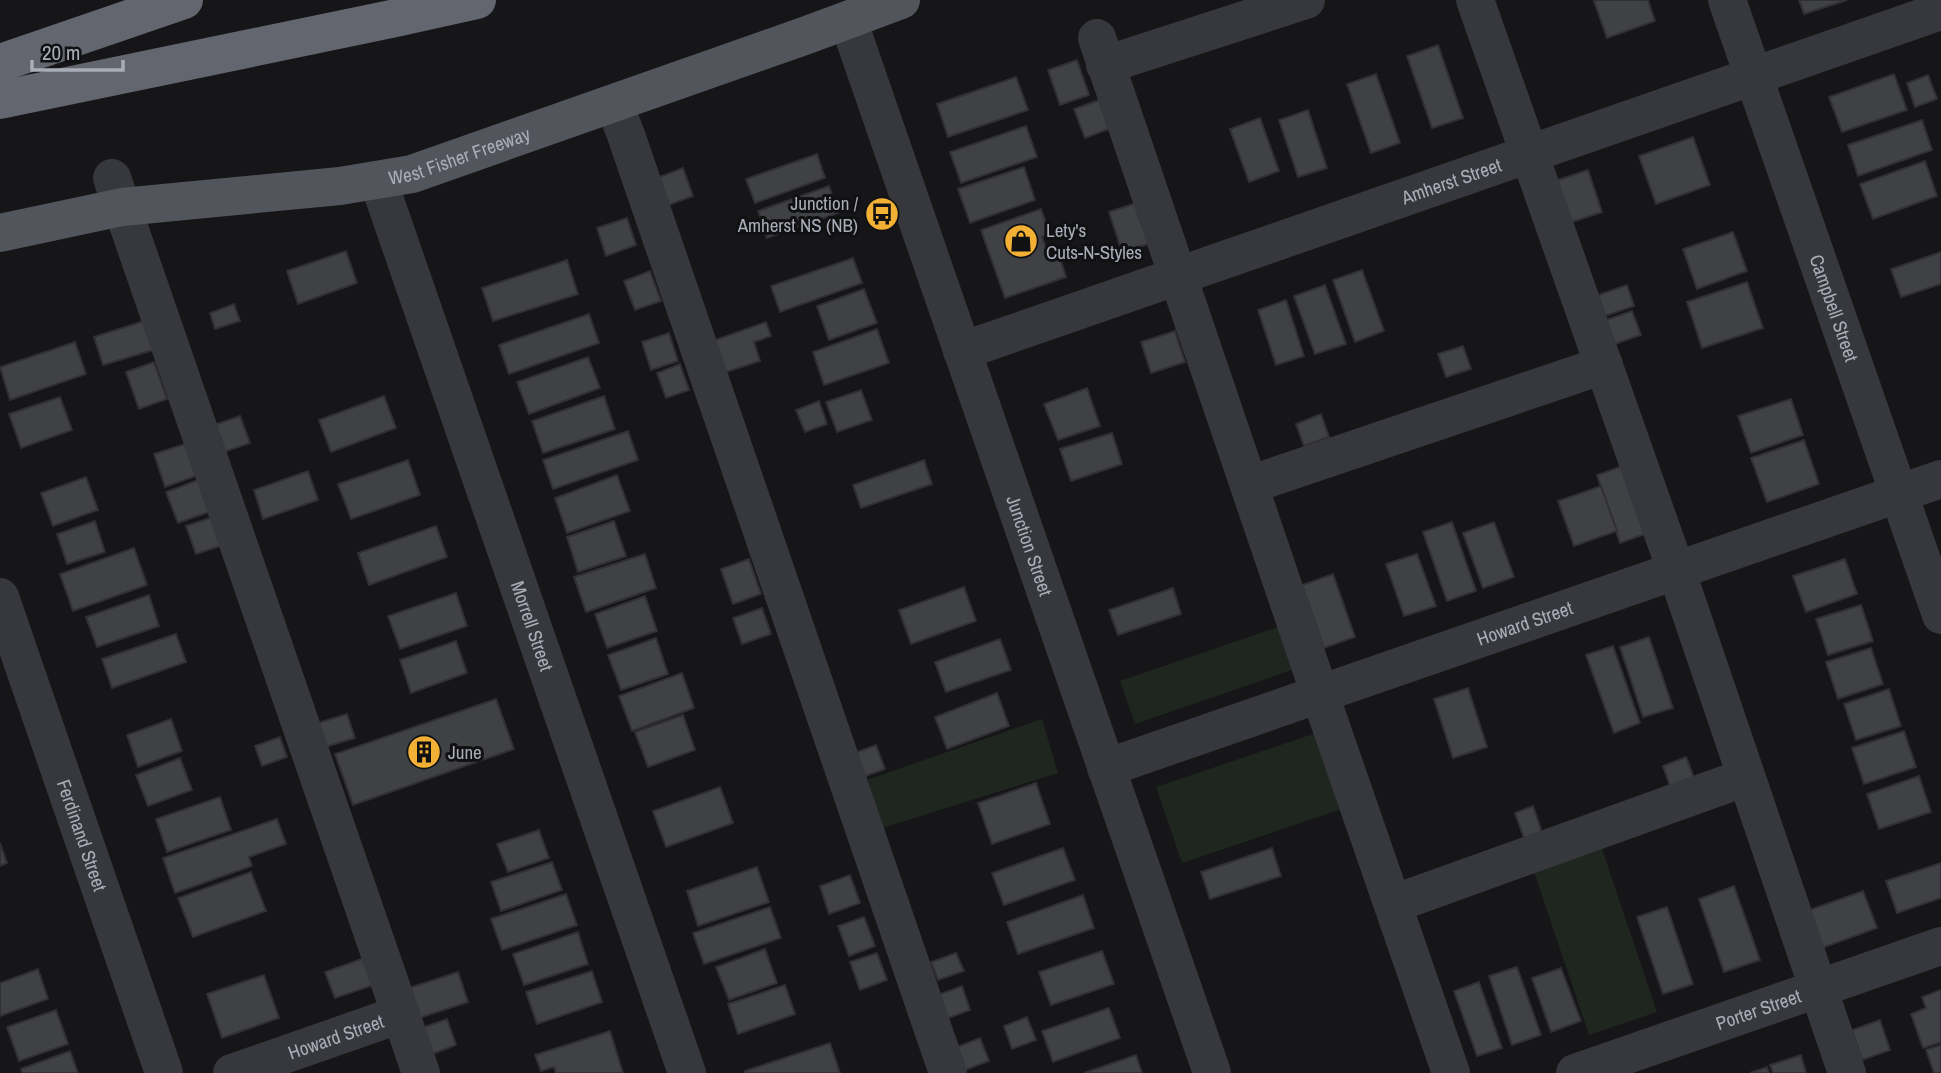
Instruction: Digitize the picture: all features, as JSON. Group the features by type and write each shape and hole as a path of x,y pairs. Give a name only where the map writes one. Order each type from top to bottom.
{"highway":[{"path":"0,63 184,0"},
{"path":"0,100 477,0"}],"main road":[{"name":"West Fisher Freeway","path":"0,233 117,193 340,186 412,174 901,0"}],"street":[{"path":"1306,0 1101,52 1451,1073"},
{"path":"1475,0 1676,570 1847,1073"},
{"name":"Campbell Street","path":"1727,0 1941,615"},
{"name":"Amherst Street","path":"962,351 1941,11"},
{"name":"Junction Street","path":"848,20 1212,1073"},
{"path":"614,104 948,1073"},
{"name":"Morrell Street","path":"378,180 687,1073"},
{"path":"117,193 421,1073"},
{"path":"1249,485 1604,365"},
{"name":"Howard Street","path":"1107,768 1941,478"},
{"name":"Ferdinand Street","path":"0,597 164,1073"},
{"path":"1393,904 1746,777"},
{"name":"Porter Street","path":"1574,1073 1941,946"},
{"name":"Howard Street","path":"232,1073 401,1014"}],"shaded area":[{"path":"1284,625 1298,668 1135,724 1120,681"},
{"path":"1042,719 1058,773 873,831 858,783"},
{"path":"1322,731 1348,807 1182,863 1156,787"},
{"path":"1601,846 1657,1012 1589,1035 1533,869"}],"building":[{"path":"1648,0 1655,21 1607,38 1594,1"},
{"path":"1799,0 1847,0 1804,14"},
{"path":"1438,45 1463,118 1432,128 1407,56"},
{"path":"1077,60 1089,95 1060,105 1048,70"},
{"path":"1376,74 1400,143 1371,153 1347,84"},
{"path":"1894,74 1907,110 1842,132 1829,97"},
{"path":"1928,75 1937,99 1915,107 1907,83"},
{"path":"1016,77 1028,110 948,137 937,104"},
{"path":"1099,100 1109,129 1085,138 1074,109"},
{"path":"1308,110 1327,168 1298,177 1279,120"},
{"path":"1260,118 1279,171 1249,182 1230,129"},
{"path":"1922,120 1932,150 1858,176 1848,145"},
{"path":"1026,126 1037,157 961,183 950,152"},
{"path":"1693,137 1710,185 1656,204 1639,156"},
{"path":"817,154 825,178 755,203 746,179"},
{"path":"1925,161 1937,196 1873,219 1860,184"},
{"path":"1024,167 1035,200 970,223 958,189"},
{"path":"683,168 693,196 669,205 659,177"},
{"path":"1588,170 1602,212 1569,223 1555,181"},
{"path":"829,186 838,213 767,238 758,211"},
{"path":"1139,202 1152,243 1122,252 1109,212"},
{"path":"1041,209 1050,234 1042,237 1049,256 1058,252 1066,277 1005,298 981,230"},
{"path":"627,218 636,245 606,256 597,228"},
{"path":"1733,232 1747,271 1697,289 1683,249"},
{"path":"346,251 357,283 298,304 287,271"},
{"path":"1941,252 1941,284 1901,297 1891,269"},
{"path":"853,258 862,283 780,312 771,286"},
{"path":"567,260 578,294 493,321 482,288"},
{"path":"1362,270 1384,331 1355,342 1333,280"},
{"path":"650,271 661,301 635,310 624,281"},
{"path":"1747,282 1763,328 1702,348 1687,302"},
{"path":"1325,285 1346,344 1315,354 1294,296"},
{"path":"1627,285 1634,306 1605,316 1598,295"},
{"path":"864,289 877,323 829,340 817,306"},
{"path":"1286,300 1304,356 1276,365 1258,310"},
{"path":"234,304 240,321 215,329 210,313"},
{"path":"1632,311 1641,335 1612,345 1603,321"},
{"path":"589,314 599,343 509,374 499,345"},
{"path":"144,321 153,350 103,365 94,337"},
{"path":"766,322 771,336 754,342 760,361 726,372 715,340"},
{"path":"877,329 889,363 824,385 813,352"},
{"path":"1175,331 1185,362 1151,373 1141,342"},
{"path":"669,333 678,361 651,370 642,342"},
{"path":"75,342 86,374 10,400 0,367"},
{"path":"1463,346 1471,369 1446,377 1438,354"},
{"path":"588,357 600,388 529,414 517,382"},
{"path":"154,362 167,399 139,409 126,372"},
{"path":"680,364 689,390 666,398 657,373"},
{"path":"1087,388 1100,426 1058,440 1044,404"},
{"path":"861,390 872,420 837,432 826,402"},
{"path":"384,396 396,428 331,452 319,420"},
{"path":"604,396 615,429 543,453 532,421"},
{"path":"60,397 72,430 21,448 9,414"},
{"path":"1791,399 1803,435 1751,453 1738,416"},
{"path":"819,401 827,424 805,432 796,410"},
{"path":"1321,414 1329,437 1304,446 1296,424"},
{"path":"240,416 250,443 221,453 211,426"},
{"path":"628,431 638,460 553,489 543,460"},
{"path":"1112,433 1122,464 1071,481 1060,449"},
{"path":"1804,440 1819,484 1767,502 1751,458"},
{"path":"185,444 196,476 165,487 154,454"},
{"path":"408,460 420,495 351,519 338,484"},
{"path":"924,460 932,484 861,508 853,485"},
{"path":"1625,465 1648,533 1620,543 1597,475"},
{"path":"308,471 318,500 263,519 254,490"},
{"path":"617,475 630,511 567,533 555,498"},
{"path":"86,477 98,510 53,526 41,493"},
{"path":"198,480 209,512 178,523 166,492"},
{"path":"1601,486 1617,531 1574,546 1558,501"},
{"path":"213,517 223,545 196,554 186,526"},
{"path":"95,521 105,552 67,564 57,534"},
{"path":"614,521 626,556 578,572 567,537"},
{"path":"1452,522 1476,591 1447,601 1423,532"},
{"path":"1494,522 1514,577 1483,588 1463,533"},
{"path":"436,526 447,557 369,585 358,553"},
{"path":"134,548 147,585 73,611 60,574"},
{"path":"645,554 656,588 586,612 574,577"},
{"path":"1417,554 1436,606 1404,616 1386,564"},
{"path":"749,559 761,594 733,604 721,569"},
{"path":"1845,559 1857,594 1806,612 1793,576"},
{"path":"1333,574 1355,637 1324,648 1302,585"},
{"path":"964,587 976,621 911,644 899,610"},
{"path":"1173,588 1181,614 1118,635 1109,610"},
{"path":"456,593 467,626 400,649 388,616"},
{"path":"149,595 159,626 97,647 86,617"},
{"path":"645,596 657,631 607,648 595,614"},
{"path":"1861,605 1873,641 1828,655 1816,619"},
{"path":"762,608 771,634 742,644 733,618"},
{"path":"176,634 186,662 112,688 102,659"},
{"path":"1649,637 1673,708 1643,717 1620,647"},
{"path":"656,638 668,674 621,690 608,655"},
{"path":"1000,639 1011,670 946,692 935,662"},
{"path":"456,641 467,673 411,693 400,660"},
{"path":"1613,646 1640,723 1614,733 1586,655"},
{"path":"1871,648 1883,684 1838,699 1826,662"},
{"path":"682,673 694,708 632,731 619,696"},
{"path":"1468,688 1487,747 1453,758 1434,699"},
{"path":"1889,689 1901,726 1856,740 1844,704"},
{"path":"997,693 1009,726 947,749 935,717"},
{"name":"June","path":"496,699 514,749 353,805 335,754"},
{"path":"347,714 355,738 325,747 318,723"},
{"path":"683,715 695,750 648,767 635,732"},
{"path":"171,719 182,751 138,767 127,735"},
{"path":"1904,731 1916,767 1864,784 1852,748"},
{"path":"280,737 287,757 262,766 255,746"},
{"path":"876,745 885,769 858,779 849,755"},
{"path":"1686,757 1695,780 1671,789 1663,766"},
{"path":"180,758 192,790 148,806 136,775"},
{"path":"1919,776 1931,812 1879,829 1867,794"},
{"path":"1036,783 1050,824 992,844 978,803"},
{"path":"720,787 733,823 666,847 653,811"},
{"path":"220,797 231,830 167,852 156,819"},
{"path":"1533,806 1542,832 1524,838 1515,813"},
{"path":"277,819 286,844 249,857 252,866 175,893 163,858"},
{"path":"539,830 549,858 508,872 497,844"},
{"path":"0,843 7,863 0,866"},
{"path":"1063,848 1075,880 1004,905 992,873"},
{"path":"1272,848 1281,876 1210,899 1201,872"},
{"path":"552,862 562,890 501,911 491,882"},
{"path":"1941,863 1941,898 1897,913 1886,881"},
{"path":"757,867 769,902 698,926 687,891"},
{"path":"251,872 266,911 193,937 178,898"},
{"path":"850,875 860,903 829,914 820,886"},
{"path":"1734,886 1760,960 1724,972 1699,899"},
{"path":"1863,891 1877,928 1822,948 1809,910"},
{"path":"566,894 577,925 502,950 491,919"},
{"path":"1083,895 1094,928 1018,954 1007,922"},
{"path":"770,907 781,938 704,964 693,933"},
{"path":"1667,907 1693,984 1663,994 1637,917"},
{"path":"864,917 875,946 849,956 838,926"},
{"path":"578,932 588,964 524,985 513,954"},
{"path":"765,949 777,983 729,1000 716,967"},
{"path":"1102,951 1114,984 1051,1005 1039,972"},
{"path":"877,953 887,980 860,990 850,962"},
{"path":"956,953 964,971 938,980 931,962"},
{"path":"367,957 377,984 335,998 325,972"},
{"path":"1517,967 1541,1035 1512,1045 1489,976"},
{"path":"1561,968 1581,1021 1551,1032 1532,978"},
{"path":"38,969 48,999 0,1016 0,983"},
{"path":"592,971 602,1002 537,1024 526,992"},
{"path":"458,972 468,1002 419,1018 409,988"},
{"path":"264,975 279,1018 222,1038 207,994"},
{"path":"1479,982 1502,1048 1477,1056 1454,991"},
{"path":"785,985 795,1014 738,1034 728,1004"},
{"path":"962,986 970,1010 943,1020 935,996"},
{"path":"1941,990 1941,1042 1923,1048 1911,1014 1926,1008 1922,997"},
{"path":"1109,1008 1120,1038 1053,1062 1042,1031"},
{"path":"56,1010 68,1044 19,1061 7,1027"},
{"path":"1027,1017 1036,1040 1012,1049 1004,1026"},
{"path":"447,1019 456,1045 430,1055 421,1028"},
{"path":"1880,1020 1890,1050 1862,1060 1852,1030"},
{"path":"610,1031 623,1073 556,1073 554,1067 541,1071 535,1055"},
{"path":"980,1038 989,1061 965,1070 957,1047"},
{"path":"830,1043 840,1073 745,1073 745,1071"},
{"path":"1941,1045 1941,1073 1934,1073 1926,1050"},
{"path":"70,1051 78,1073 22,1073 21,1069"},
{"path":"1136,1055 1142,1073 1084,1073"},
{"path":"1801,1055 1806,1073 1773,1073 1770,1065"},
{"path":"1767,1067 1769,1073 1750,1073"}],"place":[{"name":"Junction / Amherst NS (NB)","path":"882,214"},
{"name":"Lety's Cuts-N-Styles","path":"1021,241"},
{"name":"June","path":"424,752"}]}
